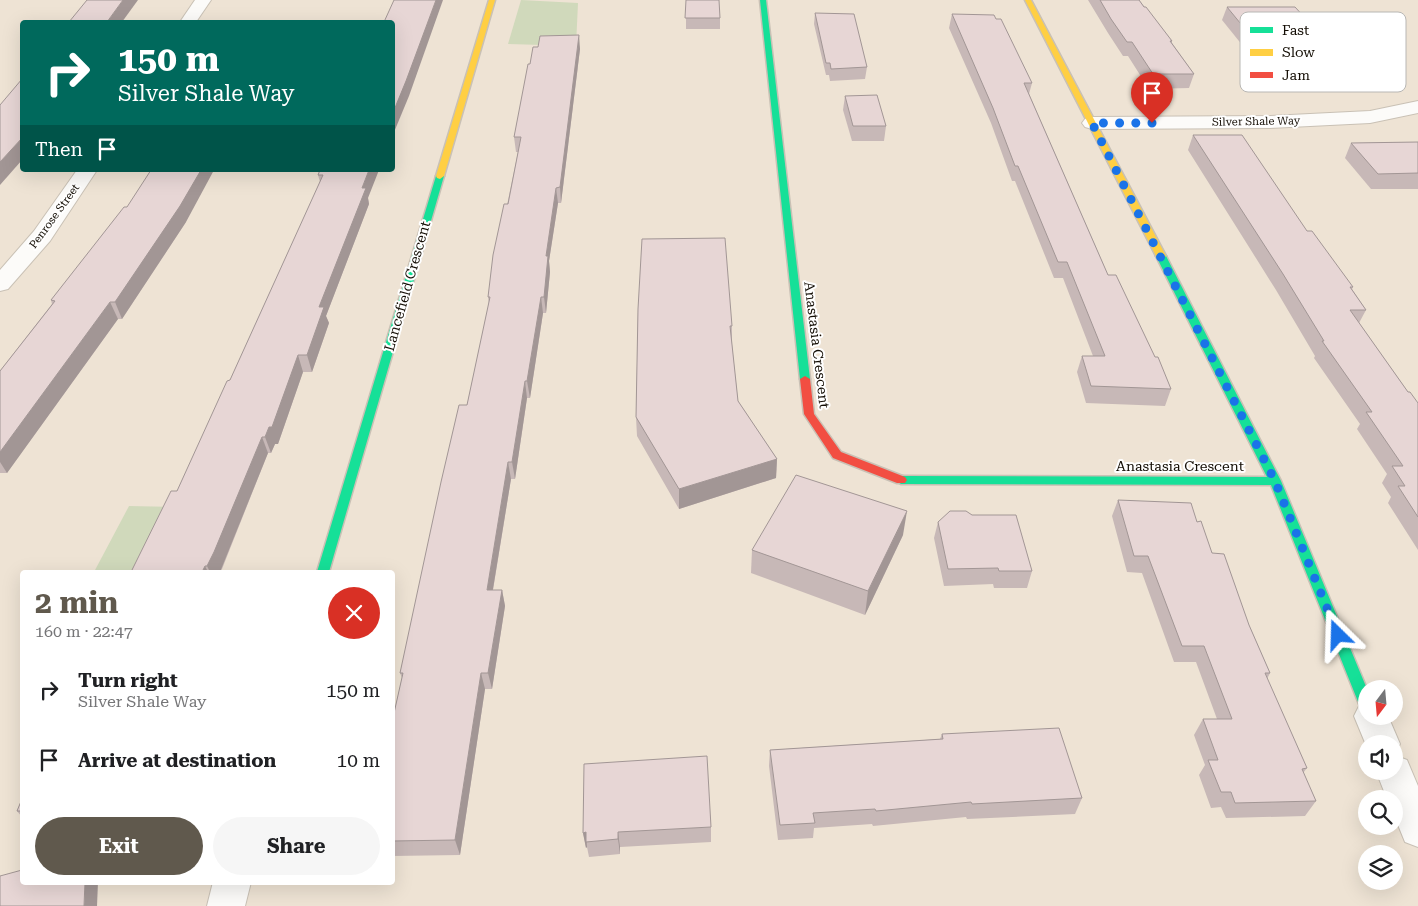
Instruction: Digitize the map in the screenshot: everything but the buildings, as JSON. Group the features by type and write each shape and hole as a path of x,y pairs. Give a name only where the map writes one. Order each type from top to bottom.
{"street":[{"path":"189,20 203,0"},
{"name":"Lancefield Crescent","path":"324,570 492,0"},
{"name":"Anastasia Crescent","path":"763,0 808,414 837,455 902,480 1275,481"},
{"path":"1028,0 1275,481 1358,684"},
{"name":"Silver Shale Way","path":"1092,123 1290,121 1370,117 1418,107"},
{"name":"Penrose Street","path":"0,284 42,236 86,172"},
{"path":"1398,780 1418,830"},
{"path":"226,906 231,885"}],"green space":[{"path":"521,0 578,3 576,46 508,44"},
{"path":"129,506 178,507 148,570 95,570"}],"traffic: fast":[{"path":"763,0 805,379"},
{"path":"324,570 440,176"},
{"path":"1161,256 1275,481 1358,684"},
{"path":"901,480 1275,481"}],"traffic: slow":[{"path":"440,176 492,0"},
{"path":"1028,0 1161,256"}],"traffic: jam":[{"path":"805,379 809,414 837,455 901,480"}],"route":[{"path":"1152,123 1092,123 1275,481 1338,635"}]}
